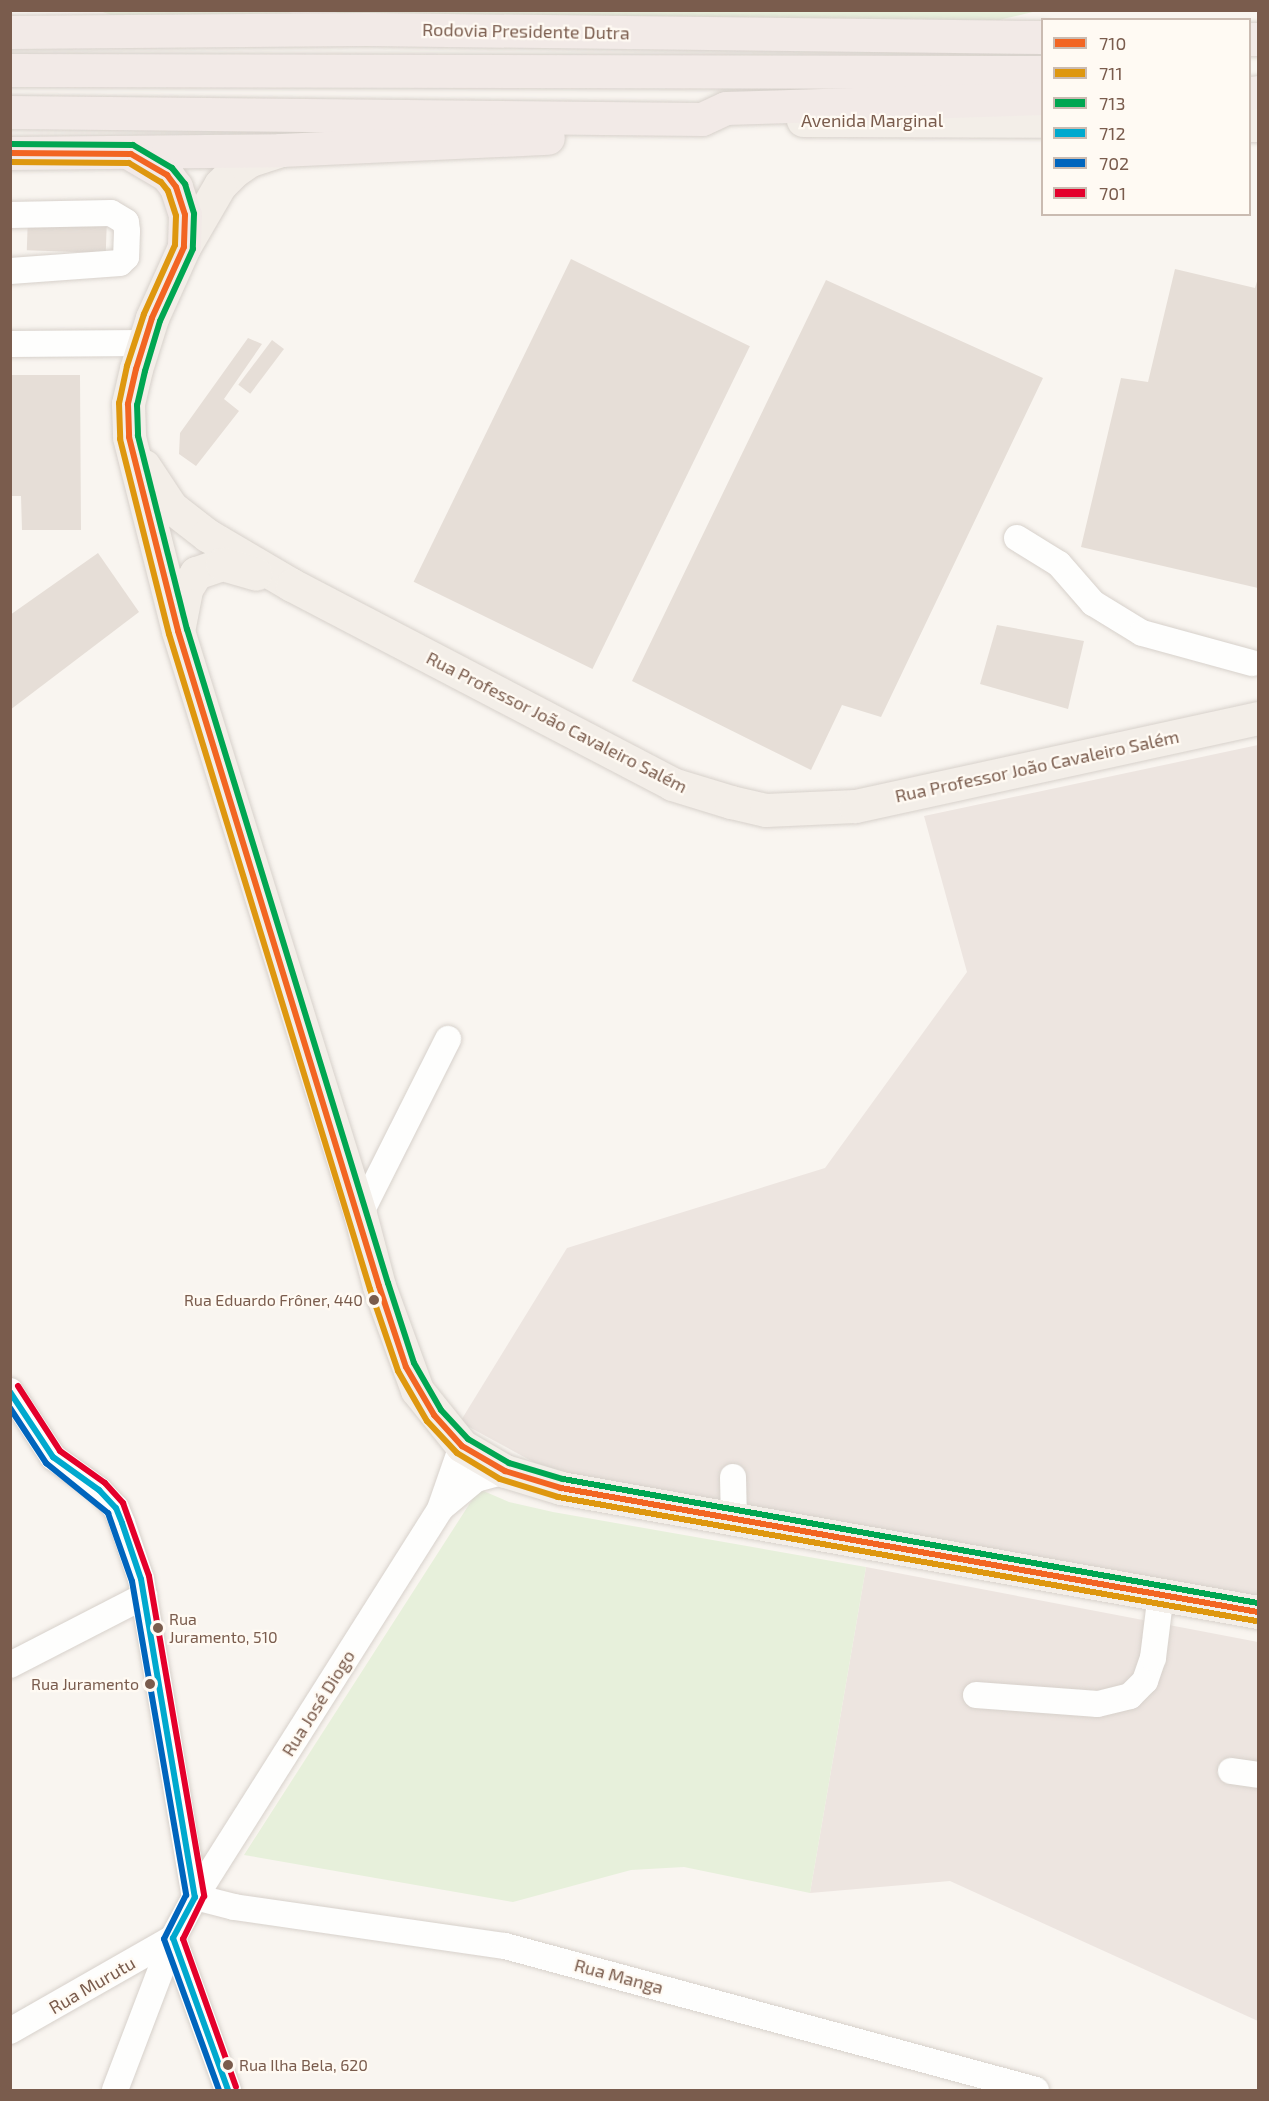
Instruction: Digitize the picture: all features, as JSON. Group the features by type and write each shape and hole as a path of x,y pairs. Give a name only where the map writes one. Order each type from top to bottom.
{"highway":[{"name":"Rodovia Presidente Dutra","path":"10,32 366,29 1041,37"},
{"name":"Rodovia Presidente Dutra","path":"10,70 1041,72"},
{"path":"10,112 702,119 726,108 1041,98"},
{"path":"10,153 131,154 281,150 550,138 597,118"},
{"path":"131,154 152,164 176,187 185,215 184,247"}],"main road":[{"name":"Avenida Marginal","path":"702,119 1041,121"},
{"path":"281,150 249,160 233,172 220,185 184,247 143,343 128,404 129,437 178,631 406,1367 434,1415 462,1446 505,1471 561,1488 1258,1612"},
{"name":"Rua Professor João Cavaleiro Salém","path":"129,437 156,489 171,507 207,535 292,585 672,784 766,810 855,806 1258,718"},
{"name":"Rua Professor João Cavaleiro Salém","path":"178,631 186,589 196,573 208,566 222,564 292,585"}],"street":[{"path":"10,215 111,213 126,222 127,231 126,257 120,263 10,271"},
{"path":"10,344 143,343"},
{"path":"1017,538 1059,564 1093,603 1142,633 1252,663"},
{"path":"360,1214 448,1039"},
{"path":"10,1391 53,1457 99,1490 116,1509 144,1596 195,1897"},
{"name":"Rua José Diogo","path":"173,1938 195,1897 440,1509 462,1446"},
{"name":"Rua José Diogo","path":"440,1509 476,1479 505,1471"},
{"path":"733,1477 734,1520"},
{"path":"976,1695 1098,1704 1130,1696 1145,1681 1153,1658 1161,1593"},
{"path":"10,1665 144,1596"},
{"path":"1231,1771 1258,1775"},
{"name":"Rua Manga","path":"195,1897 234,1907 505,1946 1036,2091"},
{"path":"115,2091 173,1938"},
{"path":"173,1938 228,2091"},
{"name":"Rua Murutu","path":"10,2031 173,1938"}],"shaded area":[{"path":"1258,745 1258,1603 550,1471 460,1422 567,1248 825,1168 967,972 924,816"},
{"path":"866,1567 1258,1642 1258,2021 950,1881 810,1893"}],"green space":[{"path":"286,10 294,15 116,17 100,11"},
{"path":"332,11 1037,11 999,20 348,17"},
{"path":"479,1489 509,1502 553,1512 866,1567 810,1893 684,1867 631,1870 513,1902 244,1855"}],"building":[{"path":"28,214 107,217 106,253 27,250"},
{"path":"571,259 750,346 592,669 414,582"},
{"path":"1175,269 1255,288 1258,278 1258,588 1081,547 1121,378 1148,382"},
{"path":"826,280 1043,378 881,717 842,705 811,770 632,681"},
{"path":"248,338 262,344 224,399 239,411 196,466 179,454 180,433"},
{"path":"272,340 284,349 250,394 238,385"},
{"path":"10,375 80,375 81,530 22,530 21,496 10,496"},
{"path":"98,553 139,612 10,710 10,615"},
{"path":"997,625 1084,641 1068,709 980,684"}],"transit line":[{"name":"713","path":"10,144 133,145 172,168 185,184 194,214 193,249 160,321 145,371 137,405 138,436 187,629 388,1283 414,1363 441,1410 468,1439 509,1463 563,1479 1258,1603"},
{"name":"710","path":"10,153 131,154 167,175 176,187 185,215 184,247 152,318 136,369 128,404 129,437 178,631 379,1286 406,1367 434,1415 462,1446 505,1471 561,1488 1258,1612"},
{"name":"711","path":"10,162 129,163 161,182 168,191 176,216 175,245 144,314 127,366 119,403 120,439 169,634 370,1289 398,1371 427,1421 457,1453 500,1479 558,1497 1256,1621"},
{"name":"701","path":"18,1386 60,1451 105,1483 123,1503 149,1576 204,1896 183,1939 236,2087"},
{"name":"712","path":"10,1392 53,1457 99,1490 116,1508 122,1523 141,1579 195,1897"},
{"name":"702","path":"10,1408 46,1463 108,1513 132,1581 186,1895 164,1939 219,2090"},
{"name":"712","path":"195,1897 173,1938 228,2090"}],"place":[{"name":"Rua Eduardo Frôner, 440","path":"374,1300"},
{"name":"Rua Juramento, 510","path":"158,1628"},
{"name":"Rua Juramento","path":"150,1684"},
{"name":"Rua Ilha Bela, 620","path":"228,2065"}]}
